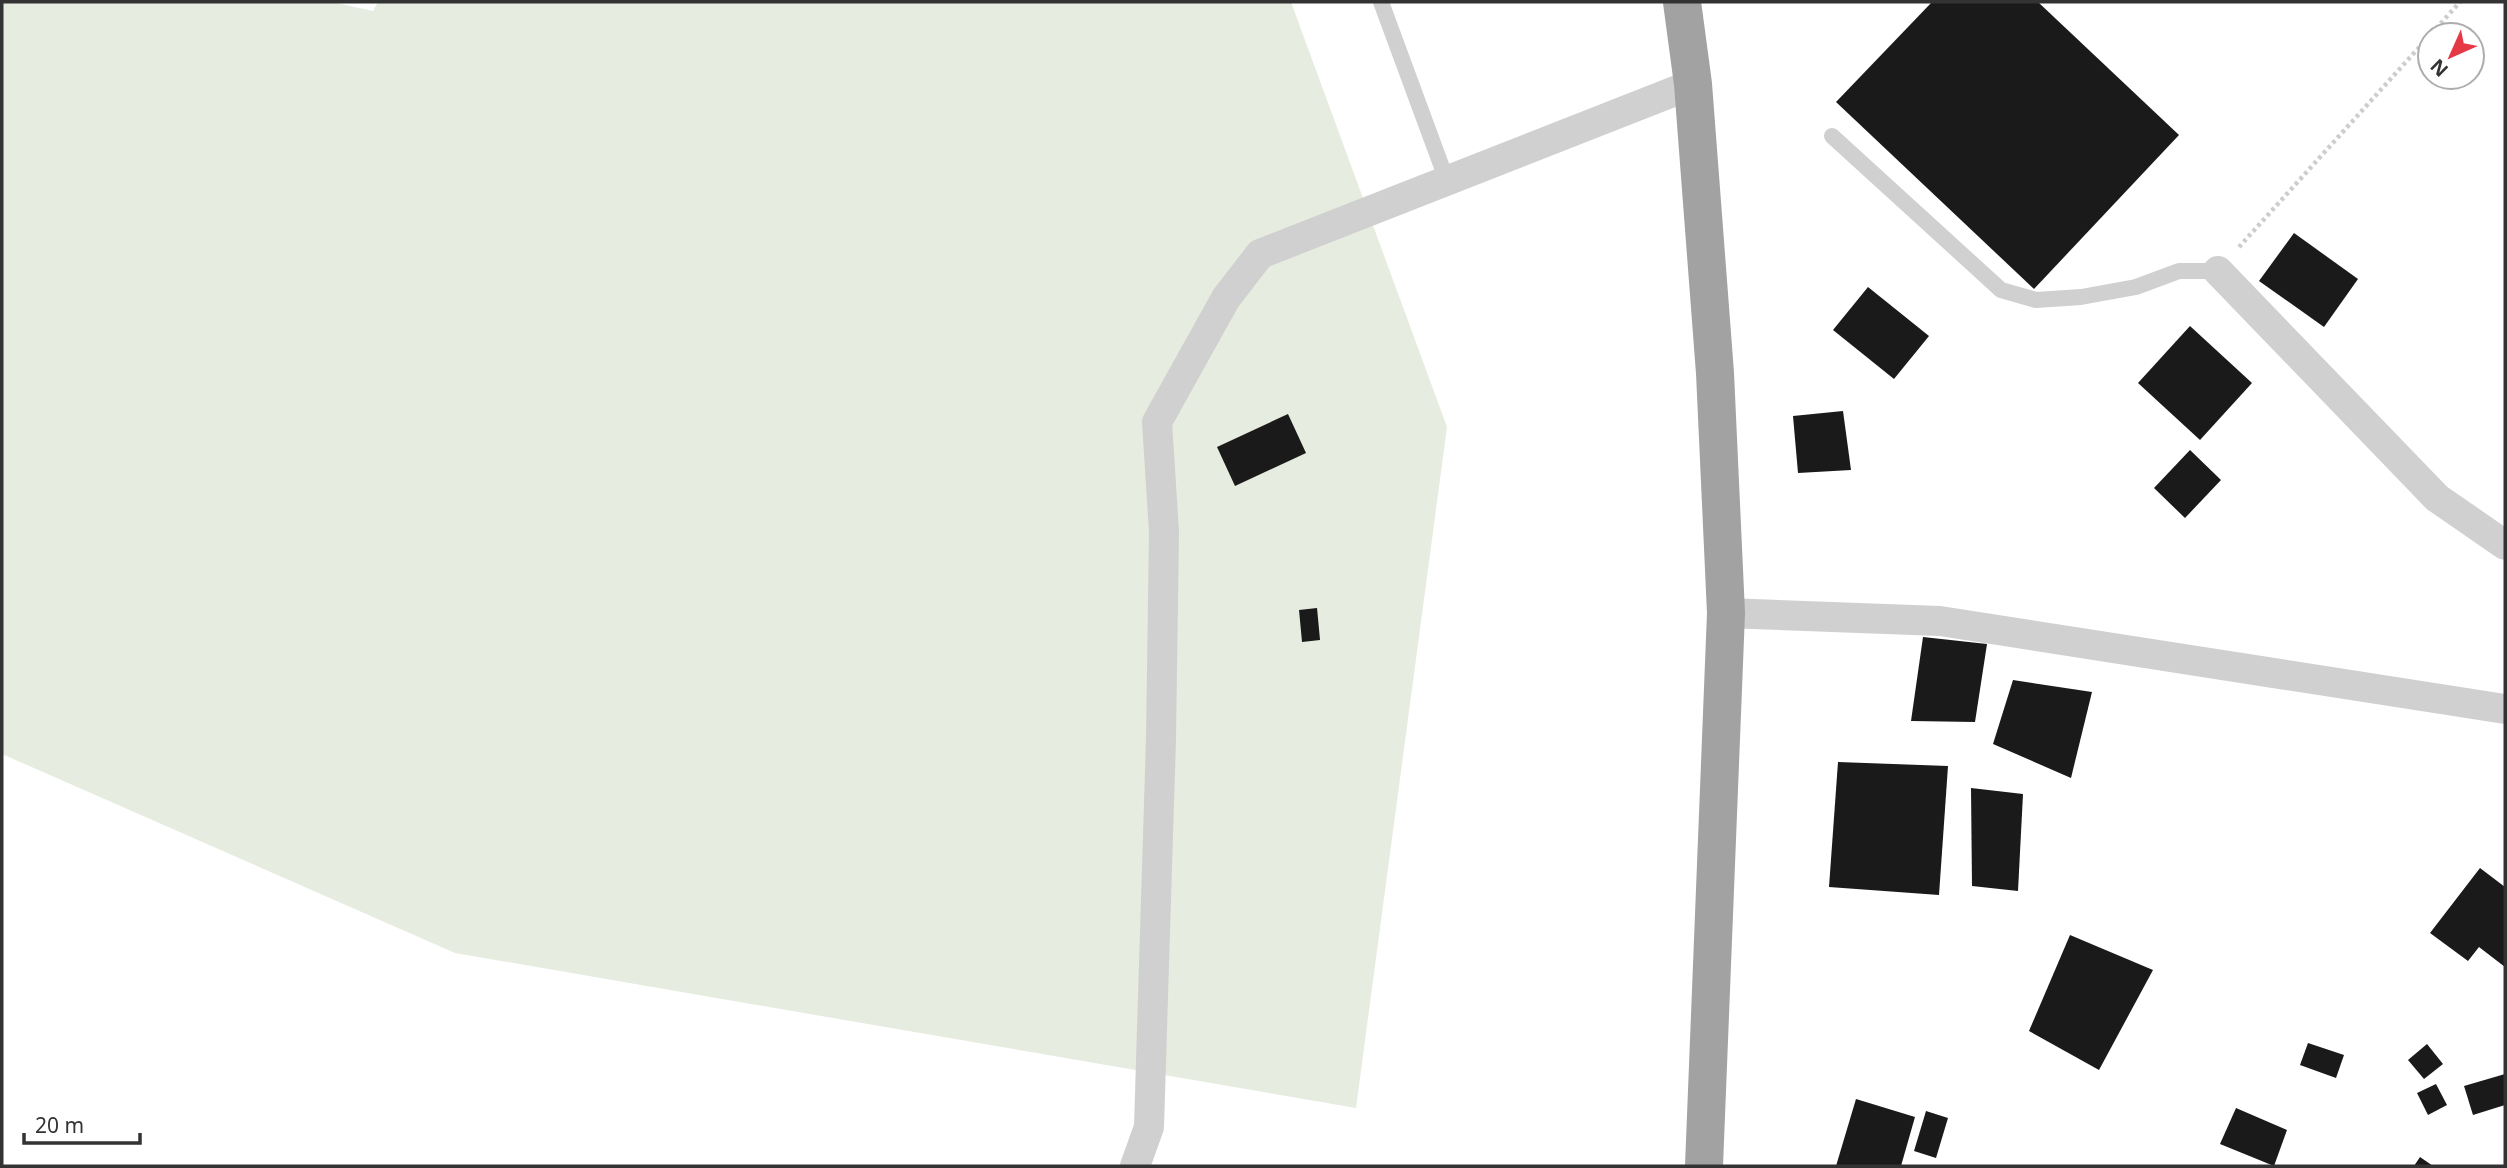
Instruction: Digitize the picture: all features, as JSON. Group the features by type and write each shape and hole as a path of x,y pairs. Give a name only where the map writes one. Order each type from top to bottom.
{"highway":[{"path":"1682,2 1693,84 1715,373 1726,613 1704,1166"}],"street":[{"path":"1135,1166 1149,1127 1161,752 1164,532 1157,422 1226,298 1261,254 1693,84"},
{"path":"2218,271 2342,404 2437,498 2505,545"},
{"path":"1726,613 1940,621 2505,709"}],"lane":[{"path":"1381,2 1447,181"},
{"path":"1832,136 2001,290 2036,300 2081,297 2136,287 2179,271 2218,271"}],"path":[{"path":"2218,271 2460,2"}],"shaded area":[{"path":"2,2 332,2 373,11 378,2 1291,2 1447,427 1356,1108 455,953 2,754"}],"building":[{"path":"1932,2 2038,2 2179,135 2034,289 1836,102"},
{"path":"2294,233 2358,279 2324,327 2259,281"},
{"path":"1868,287 1929,336 1894,379 1833,330"},
{"path":"2190,326 2252,383 2200,440 2138,383"},
{"path":"1843,411 1851,470 1798,473 1793,416"},
{"path":"1288,414 1306,453 1235,486 1217,447"},
{"path":"2190,450 2221,480 2185,518 2154,488"},
{"path":"1317,608 1320,640 1302,642 1299,610"},
{"path":"1923,637 1987,644 1975,722 1911,721"},
{"path":"2013,680 2092,692 2071,778 1993,744"},
{"path":"1838,762 1948,766 1939,895 1829,887"},
{"path":"1971,788 2023,794 2018,891 1972,886"},
{"path":"2480,868 2505,887 2505,967 2479,947 2468,961 2430,933"},
{"path":"2070,935 2153,970 2099,1070 2029,1031"},
{"path":"2308,1043 2344,1055 2336,1078 2300,1065"},
{"path":"2427,1044 2443,1064 2424,1079 2408,1060"},
{"path":"2505,1074 2505,1105 2473,1115 2464,1086"},
{"path":"2436,1084 2447,1105 2428,1115 2417,1093"},
{"path":"1856,1099 1915,1117 1901,1166 1836,1166"},
{"path":"2236,1108 2287,1130 2274,1166 2220,1144"},
{"path":"1926,1111 1948,1118 1936,1158 1914,1151"},
{"path":"2420,1157 2433,1166 2414,1166"}]}
